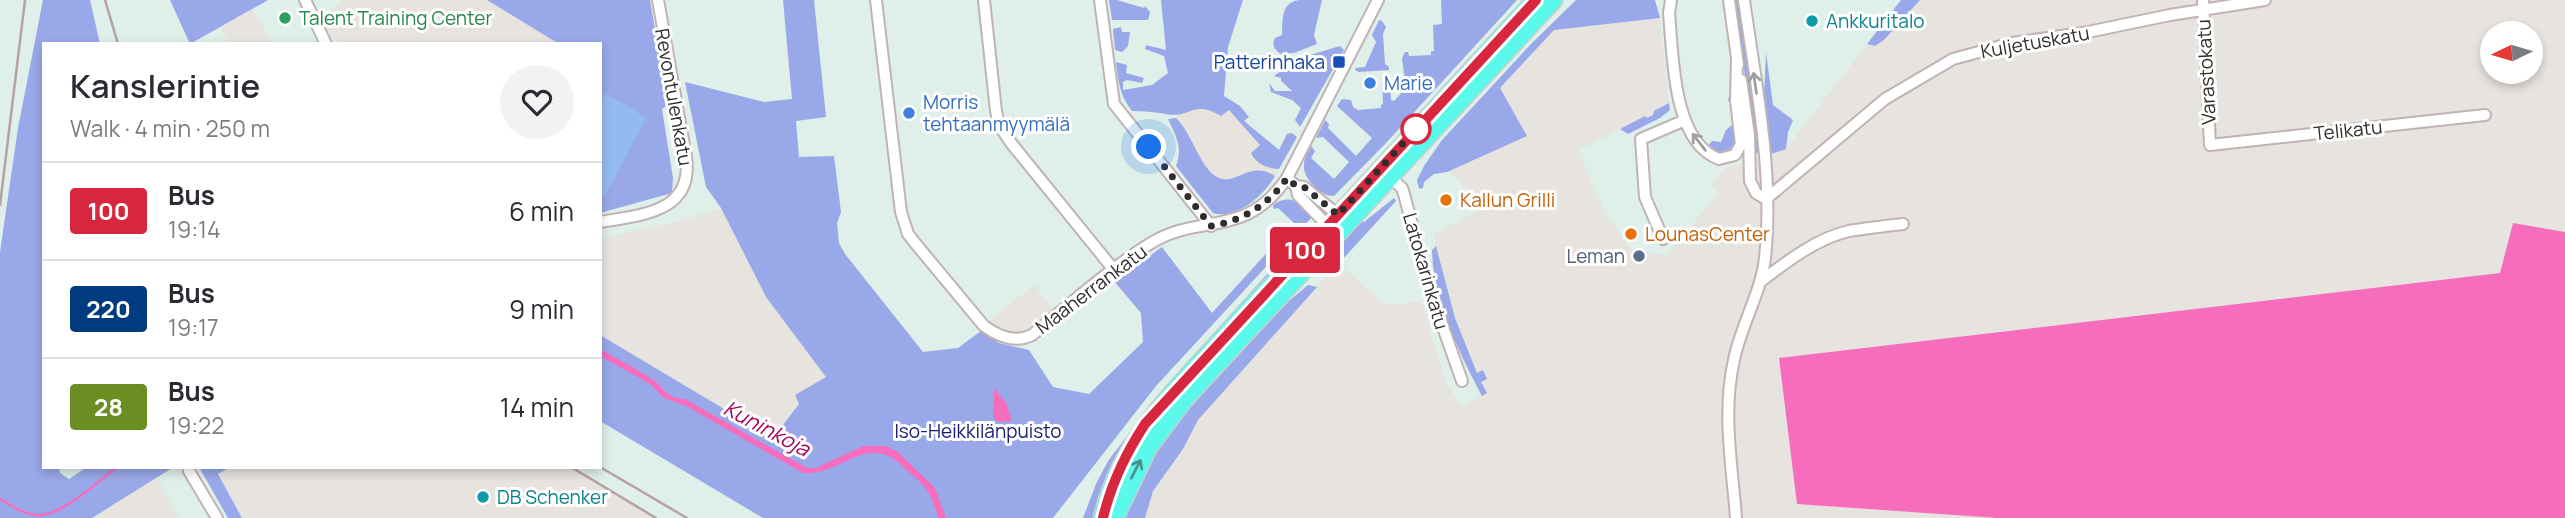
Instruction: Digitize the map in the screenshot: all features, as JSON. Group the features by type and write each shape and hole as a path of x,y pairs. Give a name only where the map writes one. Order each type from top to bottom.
{"main road":[{"path":"1385,172 1536,0"},
{"path":"1103,518 1121,466 1145,424 1553,0"},
{"path":"1114,518 1134,472 1156,434 1336,223"}],"street":[{"path":"305,0 325,42"},
{"name":"Revontulenkatu","path":"602,222 665,206 681,193 687,183 688,169 658,0"},
{"name":"Maaherrankatu","path":"876,0 897,183 905,228 984,327 996,334 1018,339 1029,337 1114,270 1166,236 1227,223 1255,210 1270,199 1287,178 1378,0"},
{"path":"984,0 999,125 1114,270"},
{"path":"1100,0 1114,104 1211,226"},
{"path":"1671,0 1670,23 1678,102 1683,121 1704,150 1715,158 1729,158 1738,152 1741,145 1736,101 1737,59"},
{"path":"1729,0 1749,135 1750,181 1756,193 1766,199"},
{"path":"1736,518 1727,412 1736,350 1760,282 1765,258 1768,171 1744,0"},
{"name":"Kuljetuskatu","path":"1766,199 1885,99 1953,60 2011,43 2083,33 2203,4 2265,0"},
{"name":"Varastokatu","path":"2203,4 2210,145"},
{"name":"Telikatu","path":"2210,145 2485,115"},
{"path":"1663,239 1645,197 1641,139 1683,121"},
{"name":"Latokarinkatu","path":"1385,172 1404,194 1427,282 1462,381"},
{"path":"1287,178 1296,186 1304,187 1336,223"},
{"path":"1760,282 1799,255 1832,237 1847,232 1903,224"},
{"path":"188,471 217,518"}],"shaded area":[{"path":"341,0 487,0 556,42 336,42 325,27 329,14"},
{"path":"1901,0 2565,0 2565,232 2513,223 2500,273 1779,358 1797,504 1997,518 1145,518 1153,491 1183,449 1198,420 1338,263 1385,305 1422,302 1445,380 1461,407 1487,393 1481,382 1487,379 1477,373 1455,318 1433,235 1485,207 1435,159 1554,30 1660,18 1669,103 1654,111 1653,115 1647,118 1645,116 1578,150 1592,180 1590,182 1608,217 1631,250 1665,257 1719,193 1710,186 1723,169 1786,149"},
{"path":"252,9 273,42 228,42 221,28"},
{"path":"606,93 646,118 605,196 602,194 602,98"},
{"path":"1224,101 1286,156 1275,176 1272,174 1222,179 1207,168 1188,138 1184,125 1176,118 1176,113"},
{"path":"722,208 766,297 826,377 799,404 773,439 602,336 602,239"},
{"path":"2513,223 2565,232 2565,518 1997,518 1797,504 1779,358 2500,273"},
{"path":"1034,285 1055,311 1023,333 1004,332 989,321"},
{"path":"602,350 654,380 668,394 685,399 807,468 816,468 863,446 886,446 898,452 935,488 946,518 938,518 925,488 891,457 877,453 867,454 825,470 803,473 686,406 664,398 650,384 602,357"},
{"path":"994,388 1006,403 1012,421 998,422 993,417"},
{"name":"DB Schenker","path":"216,469 575,469 658,518 242,518"},
{"path":"157,477 178,518 92,518"}],"green space":[{"path":"43,0 90,0 100,42 42,42 42,469 59,469 60,473 69,479 84,469 170,469 92,518 0,518 0,252 18,128"},
{"path":"170,0 268,0 194,42 189,42"},
{"path":"487,0 650,0 668,105 662,109 673,178 672,193 602,212 602,42 556,42"},
{"name":"Iso-Heikkilänpuisto","path":"783,0 814,0 826,117 796,121 799,157 834,156 841,212 837,223 839,243 845,254 923,352 958,348 981,331 999,343 1029,350 1053,387 1089,394 1143,342 1141,313 1114,281 1162,247 1212,313 1294,223 1278,208 1274,209 1273,205 1279,201 1295,201 1312,217 1156,386 1053,518 763,518 602,422 602,336 773,438 799,404 795,395 826,377 766,297 721,208 706,187 685,82 764,102 792,99"},
{"path":"1109,0 1144,8 1145,6 1150,12 1148,20 1112,20"},
{"path":"1161,0 1243,0 1228,47 1224,96 1240,106 1249,117 1244,121 1279,150 1287,134 1292,133 1297,137 1279,169 1266,167 1256,160 1251,153 1260,145 1229,110 1221,116 1204,109 1174,115 1132,111 1120,88 1116,62 1127,65 1126,73 1144,78 1142,83 1127,80 1123,82 1123,90 1152,85 1168,73 1164,56 1145,49 1146,45 1166,50"},
{"path":"1299,0 1322,0 1314,35 1317,44 1294,53 1281,54 1273,43 1275,38 1282,35 1286,8"},
{"path":"1441,0 1517,0 1334,196 1319,191 1310,182 1304,167 1311,146 1315,151 1311,158 1334,179 1349,162 1323,137 1316,138 1325,120 1329,124 1328,128 1356,156 1372,138 1337,106 1342,99 1351,100 1353,107 1358,110 1381,108 1382,83 1390,84 1391,100 1394,101 1406,88 1402,58 1405,52 1408,52 1409,56 1431,55 1431,51 1434,51 1433,25 1442,24"},
{"path":"1576,0 1655,0 1660,18 1554,30 1500,88 1527,136 1447,172 1434,174 1424,182 1423,188 1419,189 1417,180 1442,140"},
{"path":"1735,0 1739,0 1760,153 1755,153"},
{"path":"1901,0 1920,0 1884,40 1875,46 1867,44"},
{"path":"1379,20 1386,27 1383,34 1385,64 1389,70 1359,72 1356,68 1365,67 1376,42 1372,35"},
{"path":"1121,27 1122,32 1130,32 1128,46 1122,52 1115,50 1113,29"},
{"path":"1340,46 1344,50 1300,127 1295,120 1301,108 1292,100 1271,92 1269,83 1275,91 1292,91 1281,78 1274,76 1292,63 1295,72 1304,72 1307,67 1300,58"},
{"path":"1766,52 1773,105 1793,120 1786,149 1771,154 1764,95"},
{"path":"1730,93 1736,142 1729,150 1721,153 1708,146 1712,141 1721,142 1726,130 1733,124 1731,104 1728,100"},
{"path":"1669,103 1670,110 1660,118 1628,134 1620,129 1645,116 1647,118 1653,115 1654,111"},
{"path":"1176,118 1206,166 1217,177 1230,179 1258,170 1275,176 1264,191 1249,204 1231,213 1213,213 1176,166 1179,147 1168,119"},
{"path":"1394,198 1396,201 1331,272 1312,270 1359,220 1364,222"},
{"path":"1436,246 1455,318 1477,373 1483,370 1487,379 1481,382 1487,393 1482,396 1456,344 1442,307 1433,269 1432,250"},
{"path":"1280,260 1282,261 1268,282 1111,472 1094,518 1083,518 1108,461 1211,336"},
{"path":"1308,285 1317,287 1198,420 1183,449 1153,491 1145,518 1121,518 1144,468 1191,400"},
{"path":"200,469 227,469 218,474 242,518 228,518"}],"waterway":[{"name":"Kuninkoja","path":"0,499 26,513 46,514 67,505 114,469"}],"railway":[{"path":"0,205 25,0"},
{"path":"105,0 117,42"},
{"path":"602,468 687,518"},
{"path":"574,469 656,518"}],"bus line":[{"name":"100","path":"1103,518 1121,466 1145,424 1536,0"}],"place":[{"name":"Talent Training Center","path":"285,18"},
{"name":"Ankkuritalo","path":"1812,21"},
{"name":"Patterinhaka","path":"1339,62"},
{"name":"Marie","path":"1370,83"},
{"name":"Morris tehtaanmyymälä","path":"909,113"},
{"name":"Kallun Grilli","path":"1446,200"},
{"name":"LounasCenter","path":"1631,234"},
{"name":"Leman","path":"1639,256"},
{"name":"DB Schenker","path":"483,497"}],"route":[{"path":"1149,147 1211,226 1241,218 1255,210 1270,199 1287,178 1296,186 1304,187 1338,215 1416,129"}]}
